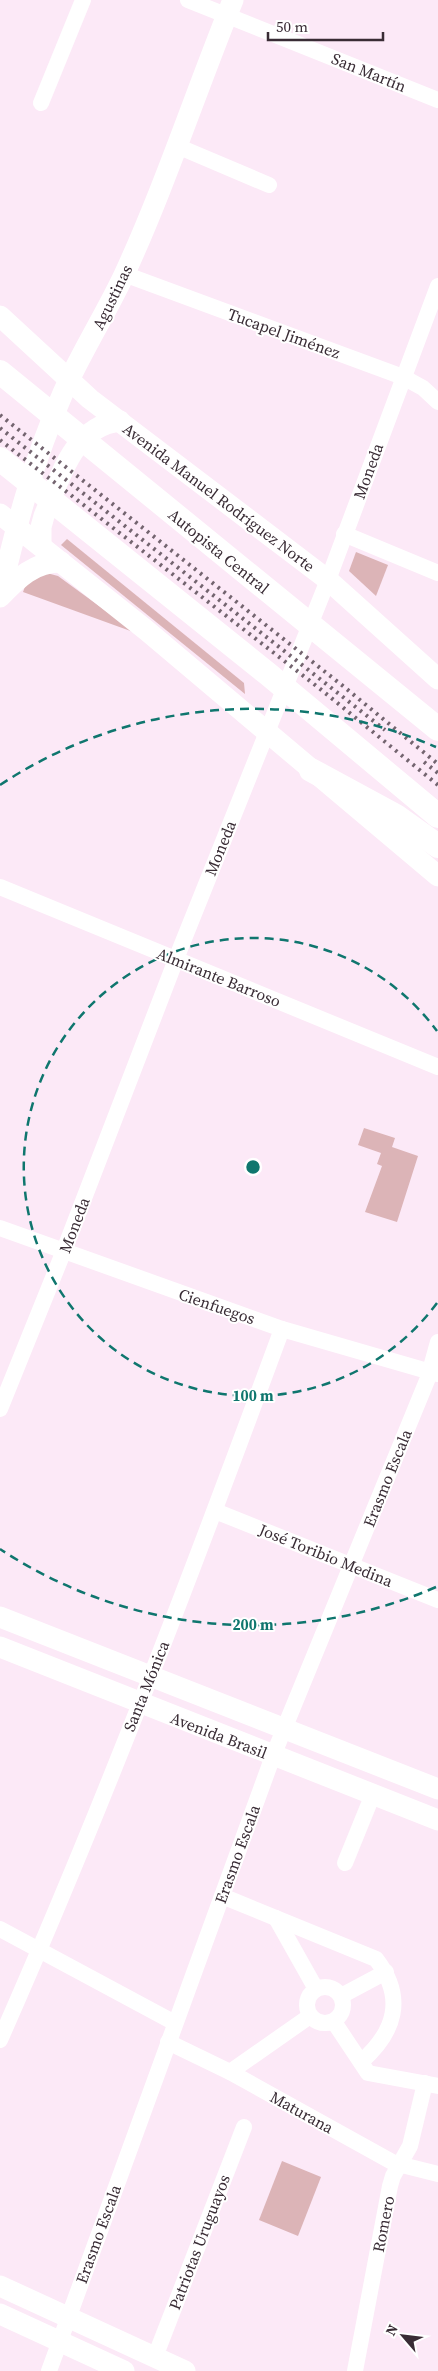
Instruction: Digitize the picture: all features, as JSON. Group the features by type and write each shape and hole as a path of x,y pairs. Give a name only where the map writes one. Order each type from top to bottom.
{"highway":[{"name":"Autopista Central","path":"0,372 438,729"},
{"path":"0,459 268,674 438,816"},
{"path":"311,770 396,816 438,846"}],"main road":[{"name":"Agustinas","path":"0,596 12,517 28,485 60,400 124,274 229,8"},
{"name":"Avenida Manuel Rodríguez Norte","path":"0,316 70,380 120,421 328,580 438,679"},
{"path":"41,545 42,521 78,444 94,429 120,421"},
{"path":"12,517 61,562 269,725 311,770 438,876"},
{"path":"0,596 34,567 61,562"},
{"name":"Avenida Brasil","path":"0,1617 438,1790"},
{"name":"Avenida Brasil","path":"0,1648 438,1820"},
{"path":"0,2286 185,2371"},
{"path":"0,2314 124,2371"}],"street":[{"path":"41,103 84,0"},
{"name":"San Martín","path":"188,0 229,8 438,100"},
{"path":"176,146 269,186"},
{"name":"Tucapel Jiménez","path":"124,274 403,377 422,388 438,402"},
{"name":"Moneda","path":"0,1409 63,1253 176,959 328,580 438,286"},
{"path":"344,534 438,573"},
{"name":"Almirante Barroso","path":"0,887 438,1067"},
{"name":"Cienfuegos","path":"0,1228 63,1253 282,1329 434,1373"},
{"name":"Santa Mónica","path":"0,2040 39,1950 139,1704 215,1511 282,1329"},
{"name":"Erasmo Escala","path":"49,2371 273,1756 351,1565 434,1373 438,1342"},
{"name":"José Toribio Medina","path":"215,1511 438,1600"},
{"path":"345,1864 373,1794"},
{"path":"222,1896 376,1959 386,1972 392,1988 394,2009 386,2034 361,2062"},
{"path":"276,1918 316,1989"},
{"path":"0,1930 175,2023"},
{"path":"341,1996 386,1972"},
{"path":"328,1987 341,1996 344,2004 342,2013 334,2022 323,2024 310,2016 307,2001 316,1989 328,1987"},
{"path":"230,2072 310,2016"},
{"path":"334,2022 365,2069 372,2074 432,2084"},
{"name":"Maturana","path":"168,2042 230,2072 399,2166 438,2174"},
{"name":"Romero","path":"355,2371 390,2186 410,2146 432,2084"},
{"name":"Patriotas Uruguayos","path":"155,2357 244,2127"}],"shaded area":[{"path":"67,539 244,683 245,694 61,545"},
{"path":"356,552 388,565 376,596 349,571"},
{"path":"43,572 58,576 136,633 23,592 27,581"},
{"path":"364,1128 395,1138 392,1147 418,1156 397,1222 365,1212 382,1166 377,1164 381,1153 358,1145"},
{"path":"282,2161 321,2177 298,2236 259,2220"}],"railway":[{"path":"0,415 343,686 438,764"},
{"path":"0,428 385,730"},
{"path":"0,440 319,688 438,785"},
{"path":"424,762 438,773"}]}
